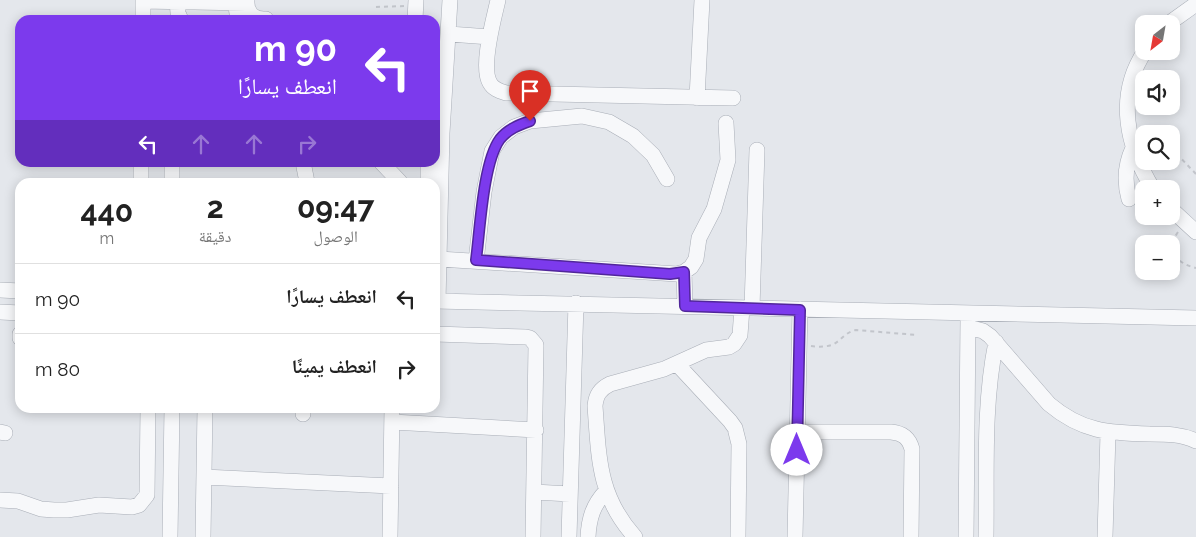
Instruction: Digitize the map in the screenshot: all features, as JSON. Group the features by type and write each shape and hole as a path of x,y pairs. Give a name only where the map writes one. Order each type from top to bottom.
{"street":[{"path":"143,15 143,0 241,1"},
{"path":"440,165 450,0"},
{"path":"498,0 490,37 486,73 490,83 497,90 506,93 733,98"},
{"path":"697,98 702,0"},
{"path":"177,1 179,15"},
{"path":"241,1 251,15"},
{"path":"239,15 241,1"},
{"path":"1180,15 1196,4"},
{"path":"449,34 490,37"},
{"path":"1141,60 1131,80 1127,104 1128,127 1132,148 1147,180"},
{"path":"476,260 484,192 492,151 501,137 514,127 530,121 582,116 609,122 633,136 653,155 667,179"},
{"path":"440,259 670,274 684,272 691,267 696,259 699,238 714,209 727,169 726,123"},
{"path":"1129,199 1126,168 1132,148"},
{"path":"635,537 614,510 606,491 599,460 595,399 598,392 610,384 650,374 706,350 729,347 734,344 740,335 747,308 757,150"},
{"path":"386,167 395,178"},
{"path":"1180,217 1191,227"},
{"path":"684,272 685,306"},
{"path":"0,290 15,291"},
{"path":"440,301 747,308 968,320 1196,318"},
{"path":"569,537 576,303"},
{"path":"795,537 800,310"},
{"path":"0,312 15,312"},
{"path":"968,320 996,342 1049,404 1082,426 1108,432 1173,434 1186,436 1196,441"},
{"path":"966,537 968,320"},
{"path":"440,334 526,337 534,341 537,349 533,537"},
{"path":"986,537 989,392 996,342"},
{"path":"677,364 730,421 738,436 738,537"},
{"path":"0,500 54,510 90,506 132,507 139,505 147,495 148,413"},
{"path":"170,537 172,413"},
{"path":"203,537 205,413"},
{"path":"390,537 392,415 536,430"},
{"path":"797,432 898,432 907,439 912,449 911,537"},
{"path":"1105,537 1108,432"},
{"path":"204,477 391,486"},
{"path":"588,537 591,512 597,501 606,491"},
{"path":"534,492 570,494"}],"path":[{"path":"376,7 416,8"},
{"path":"1180,157 1196,174"},
{"path":"1191,227 1174,238 1173,249 1181,263 1196,268"},
{"path":"799,346 827,346 838,341 846,333 856,330 917,335"}],"route":[{"path":"530,121 514,127 501,137 492,151 484,192 476,260 670,274 684,272 685,306 800,310 797,450"}]}
